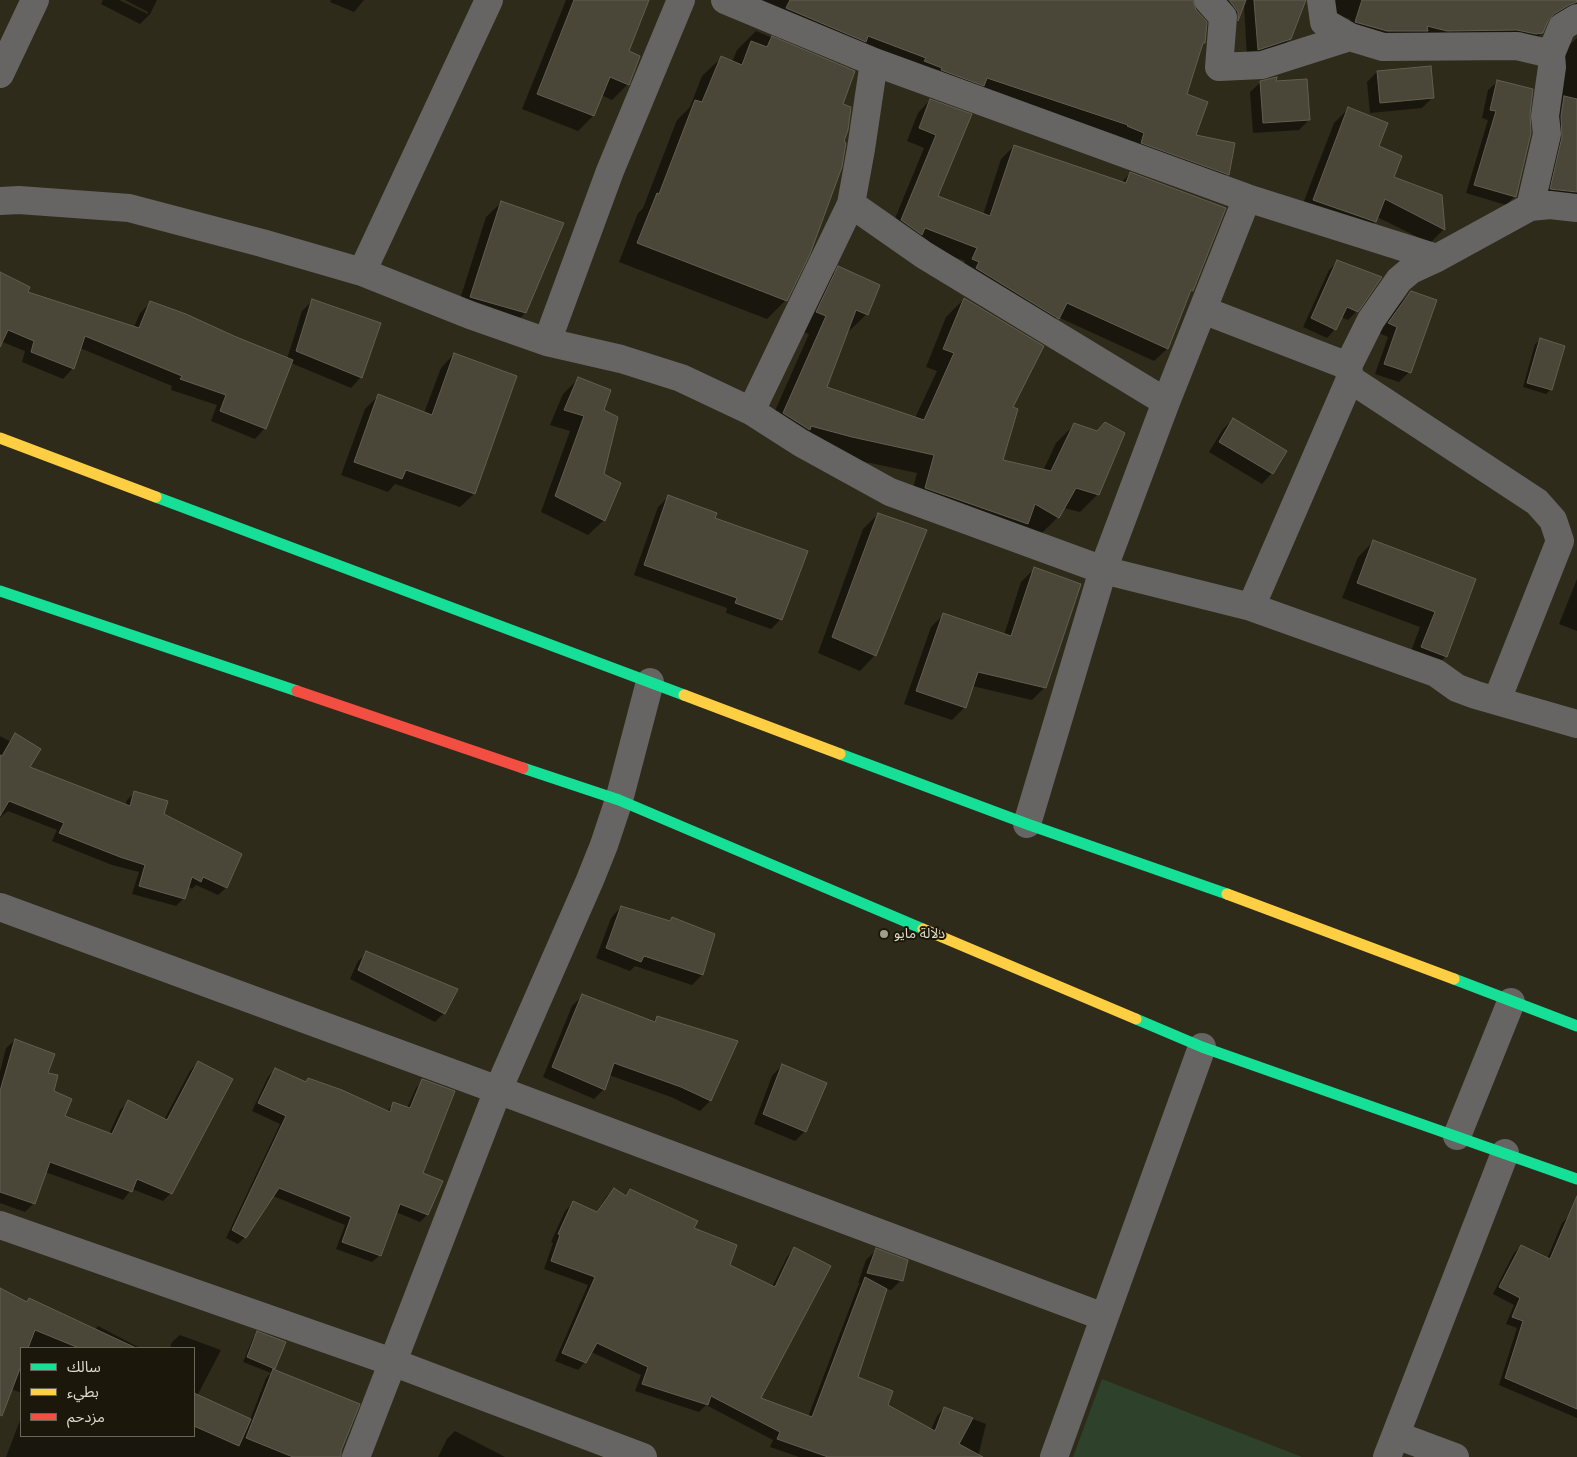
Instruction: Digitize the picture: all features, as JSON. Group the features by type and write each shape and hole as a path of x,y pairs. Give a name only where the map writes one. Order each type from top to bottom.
{"street":[{"path":"0,74 35,0"},
{"path":"362,272 489,0"},
{"path":"547,342 610,170 682,0"},
{"path":"725,0 874,62 1247,198 1437,258"},
{"path":"1208,0 1223,18 1219,67 1262,65 1350,37"},
{"path":"1321,0 1324,22 1350,37 1383,47 1517,46 1551,54"},
{"path":"1530,207 1548,134 1545,116 1552,67 1551,54 1562,27 1577,18"},
{"path":"751,411 851,204 862,149 874,62"},
{"path":"1028,824 1103,570 1166,402 1247,198"},
{"path":"0,201 20,200 129,208 362,272 470,315 547,342 621,359 681,378 751,411 801,443 890,492 1103,570 1251,607 1436,673 1457,688 1476,695 1577,724"},
{"path":"851,204 924,255 1166,402"},
{"path":"1251,607 1372,320 1399,280 1411,270 1437,258 1530,207 1550,205 1577,208"},
{"path":"1203,310 1349,372 1537,502 1554,520 1560,541 1497,700"},
{"path":"0,438 1028,824 1280,913 1577,1026"},
{"path":"0,591 619,800 1202,1047 1577,1179"},
{"path":"356,1457 498,1090 590,880 619,800 650,682"},
{"path":"0,907 498,1090 1104,1317"},
{"path":"1457,1136 1511,1002"},
{"path":"1054,1457 1202,1047"},
{"path":"1455,1457 1392,1446 1505,1153"},
{"path":"0,1225 392,1362 643,1457"}],"green space":[{"path":"1102,1379 1302,1457 1073,1457"}],"building":[{"path":"574,0 649,0 629,51 640,56 629,85 610,77 594,116 537,94"},
{"path":"790,0 1193,0 1196,10 1207,22 1205,43 1203,43 1187,94 1208,102 1196,135 1235,143 1229,175 1141,143 1144,133 1128,125 987,78 984,86 941,70 942,68 924,61 926,58 868,36 866,42 786,8"},
{"path":"1229,0 1246,0 1238,21 1238,12"},
{"path":"1254,0 1306,0 1291,39 1258,50"},
{"path":"1362,0 1577,0 1577,2 1554,14 1548,21 1543,33 1536,34 1517,30 1447,31 1427,26 1428,31 1387,31 1355,22"},
{"path":"772,36 855,71 843,104 851,107 848,130 844,141 846,143 842,167 810,254 787,301 637,243 657,193 659,194 695,100 702,102 721,56 742,65 751,41 767,47"},
{"path":"1431,66 1434,98 1380,103 1377,71"},
{"path":"1277,77 1276,81 1307,79 1310,120 1263,123 1260,81"},
{"path":"1497,80 1533,89 1530,114 1531,133 1516,197 1474,185 1496,111 1490,110"},
{"path":"1564,96 1577,99 1577,192 1550,189 1562,137 1561,116"},
{"path":"930,99 972,114 938,196 990,216 1014,145 1126,183 1130,172 1226,208 1168,349 1067,303 1059,319 976,268 979,262 972,259 977,248 925,228 922,235 901,220 936,135 919,128"},
{"path":"1348,107 1388,123 1379,146 1402,156 1394,177 1442,195 1445,230 1385,199 1376,222 1313,200"},
{"path":"501,201 564,223 526,313 470,297"},
{"path":"1337,260 1382,277 1358,312 1347,307 1336,330 1311,318"},
{"path":"838,266 880,285 868,315 856,310 827,387 924,420 954,353 943,349 964,298 1044,346 1013,407 1018,409 1003,460 1051,471 1074,423 1097,431 1105,422 1125,433 1099,495 1076,488 1059,518 1035,504 1028,524 925,488 934,455 811,426 810,430 783,413 826,316 816,312"},
{"path":"0,272 30,287 28,292 139,328 150,301 186,314 293,360 266,429 220,411 226,395 180,379 182,376 85,336 74,369 31,352 34,341 8,330 0,347"},
{"path":"1411,291 1437,300 1411,373 1384,364 1397,327 1388,323"},
{"path":"312,299 381,323 362,378 296,351"},
{"path":"1540,338 1565,346 1552,390 1527,383"},
{"path":"454,353 517,376 475,494 406,470 402,479 354,462 378,394 432,415"},
{"path":"578,377 611,390 604,410 618,417 604,474 621,483 605,521 555,496 584,416 564,410"},
{"path":"1233,418 1287,451 1273,474 1219,442"},
{"path":"668,495 717,513 715,518 808,551 782,620 735,603 737,598 644,565"},
{"path":"878,513 927,530 876,656 832,637"},
{"path":"1373,540 1476,579 1447,657 1421,647 1435,612 1357,583"},
{"path":"1034,567 1081,584 1046,688 978,672 966,708 916,691 943,613 1011,636"},
{"path":"15,733 41,749 30,767 130,806 134,791 168,801 164,814 242,854 227,888 203,877 201,882 192,877 185,899 139,886 145,865 59,833 64,823 9,801 0,816 0,755 2,756"},
{"path":"621,906 670,921 672,917 715,934 703,975 644,956 641,962 606,948"},
{"path":"366,951 458,989 445,1014 358,970"},
{"path":"582,994 655,1022 657,1016 738,1041 711,1101 681,1087 614,1063 605,1090 552,1067"},
{"path":"15,1039 55,1054 48,1073 58,1075 54,1091 72,1099 65,1116 112,1134 128,1100 167,1120 198,1061 233,1079 172,1194 137,1179 132,1192 50,1162 35,1204 0,1192 0,1091"},
{"path":"782,1064 827,1083 806,1132 763,1114"},
{"path":"275,1068 306,1082 308,1078 342,1090 390,1112 393,1102 410,1108 422,1079 455,1091 423,1173 443,1181 428,1215 400,1204 381,1256 342,1242 351,1217 279,1188 246,1238 232,1230 286,1116 258,1103"},
{"path":"614,1188 626,1196 630,1189 698,1221 694,1228 737,1245 730,1265 775,1287 794,1247 831,1266 761,1398 812,1417 865,1277 887,1289 858,1377 893,1391 888,1405 935,1431 944,1407 973,1418 959,1444 983,1457 828,1457 777,1439 780,1432 711,1396 708,1405 642,1384 648,1367 597,1343 586,1363 562,1353 595,1277 551,1261 560,1235 558,1234 573,1201 597,1212"},
{"path":"1577,1196 1577,1409 1505,1378 1523,1321 1512,1317 1520,1298 1499,1287 1521,1245 1550,1259"},
{"path":"876,1248 908,1260 903,1281 867,1273"},
{"path":"0,1288 27,1302 29,1298 134,1347 77,1347 35,1330 28,1347 20,1347 20,1369 2,1416 0,1415"},
{"path":"257,1331 286,1342 275,1369 247,1357"},
{"path":"273,1369 360,1404 341,1451 341,1457 293,1457 246,1438"},
{"path":"195,1393 251,1419 239,1446 195,1426"}],"traffic: fast":[{"path":"156,497 684,695"},
{"path":"0,591 297,691"},
{"path":"840,754 1027,824 1227,894"},
{"path":"523,768 619,800 923,929"},
{"path":"1454,979 1577,1026"},
{"path":"1136,1019 1202,1047 1577,1179"}],"traffic: slow":[{"path":"0,438 156,497"},
{"path":"684,695 840,754"},
{"path":"1227,894 1454,979"},
{"path":"923,929 1136,1019"}],"traffic: jam":[{"path":"297,691 523,768"}],"place":[{"name":"دلالة مايو","path":"884,934"}]}
